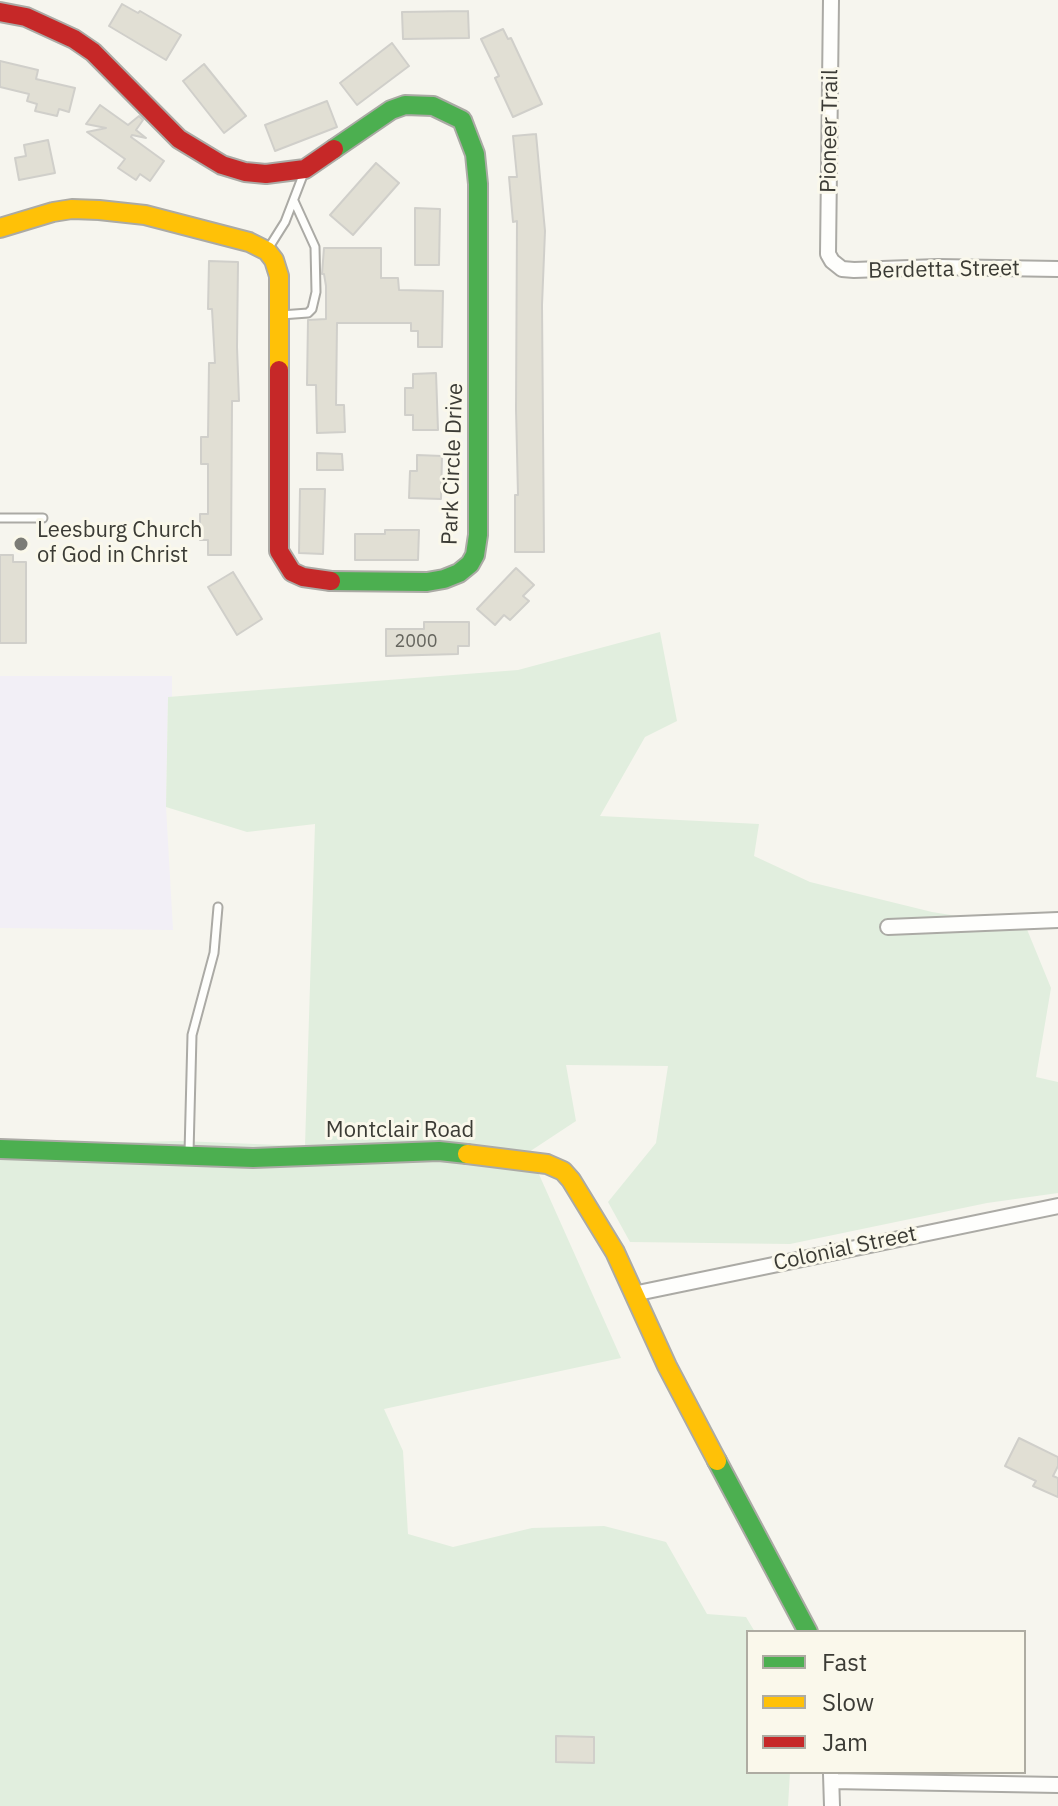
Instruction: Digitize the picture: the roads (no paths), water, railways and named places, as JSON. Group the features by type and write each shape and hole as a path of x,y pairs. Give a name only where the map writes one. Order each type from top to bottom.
{"street":[{"name":"Pioneer Trail","path":"831,0 828,254 832,261"},
{"name":"Park Circle Drive","path":"0,12 48,25 93,52 179,139 200,154 245,172 291,173 305,169 391,110 405,105 433,106 462,120 475,154 478,184 478,535 475,555 459,573 427,582 324,581 303,577 285,564 279,551 278,528 279,276 274,260 267,251"},
{"path":"0,228 53,212 99,210 145,215 249,242 267,251"},
{"name":"Berdetta Street","path":"832,261 842,269 854,270 938,267 1058,269"},
{"path":"888,927 1058,920"},
{"name":"Montclair Road","path":"0,1149 253,1158 439,1151 547,1164 563,1171 615,1252 689,1408 807,1630"},
{"name":"Colonial Street","path":"633,1294 1058,1206"},
{"path":"832,1806 832,1776 1058,1785"}],"lane":[{"path":"267,251 285,222 305,169"},
{"path":"279,315 308,313 316,292 315,247 294,201"},
{"path":"0,518 43,518"},
{"path":"189,1155 192,1035 214,953 218,907"}],"place":[{"name":"Leesburg Church of God in Christ","path":"21,544"}]}
